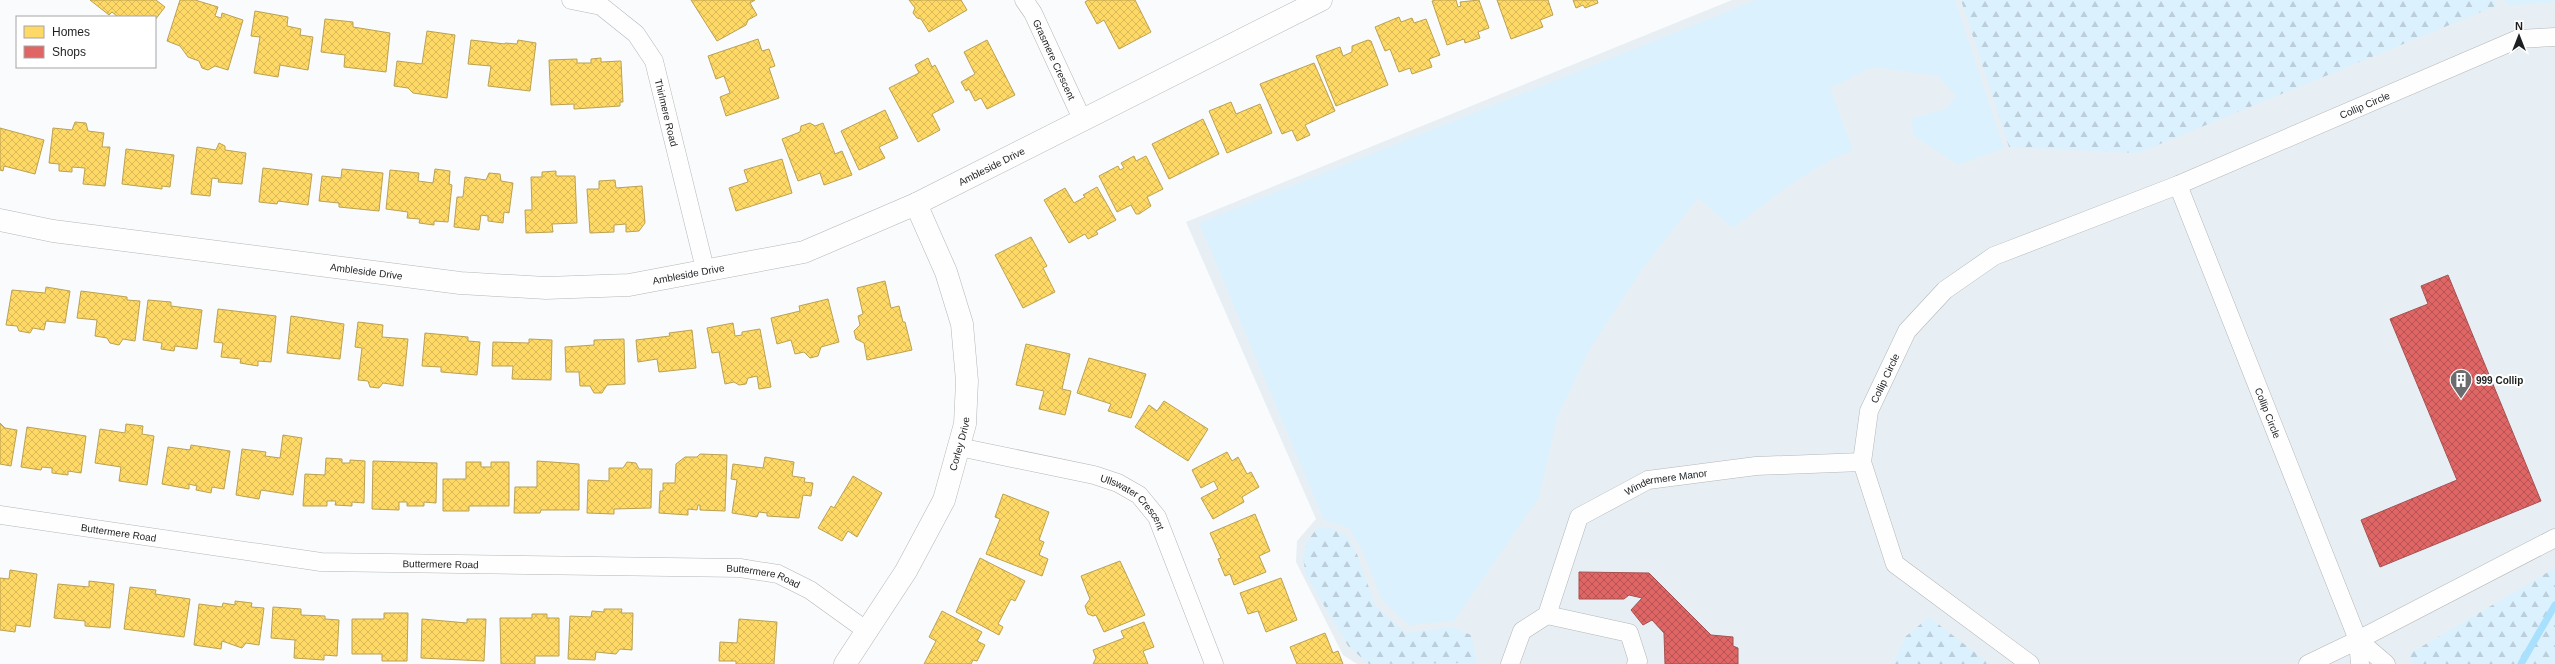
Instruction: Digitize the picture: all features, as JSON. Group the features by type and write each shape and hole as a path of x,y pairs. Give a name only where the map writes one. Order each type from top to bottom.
{"street":[{"name":"Thirlmere Road","path":"571,0 601,6 636,34 654,61 705,269"},
{"name":"Grasmere Crescent","path":"1024,0 1033,13 1082,119"},
{"name":"Ambleside Drive","path":"0,220 53,231 460,283 546,288 629,285 705,269 804,252 916,204 1082,119 1321,0"},
{"name":"Collip Circle","path":"2030,664 1895,564 1862,462 1869,411 1906,331 1945,290 1994,256 2178,185 2518,39 2555,37"},
{"name":"Collip Circle","path":"2178,185 2358,640 2360,664"},
{"name":"Corley Drive","path":"845,664 906,572 944,500 965,424 966,395 962,324 946,272 916,204"},
{"name":"Ullswater Crescent","path":"959,448 1094,475 1118,483 1139,495 1157,517 1214,664"},
{"name":"Windermere Manor","path":"1547,615 1579,517 1648,480 1756,466 1862,462"},
{"name":"Buttermere Road","path":"0,515 321,562 740,568 778,574 810,590 867,631"},
{"path":"2308,664 2358,640 2555,538"},
{"path":"1510,664 1522,631 1547,615 1629,634 1638,661 1636,664"},
{"name":"Collip Circle","path":"2358,640 2386,664"}],"shaded area":[{"path":"1732,0 2555,0 2555,664 1357,664 1343,655 1296,562 1297,541 1316,519 1186,222"}],"green space":[{"path":"1756,0 1955,0 2004,148 1958,165 1913,135 1912,118 1946,109 1956,96 1938,76 1873,67 1830,88 1853,150 1821,165 1791,184 1733,228 1698,198 1643,268 1591,347 1557,417 1539,497 1454,621 1409,625 1382,600 1363,552 1349,528 1324,520 1199,223"},
{"path":"1961,0 2494,0 2498,5 2138,153 2009,147"},
{"path":"2504,0 2555,0 2555,2 2508,6"},
{"path":"1329,527 1347,536 1357,554 1375,605 1406,633 1452,627 1471,635 1477,663 1369,664 1348,646 1306,575 1303,558 1307,542 1317,528"},
{"path":"2555,568 2555,664 2413,664 2409,654"},
{"path":"1929,617 1990,664 1893,664 1905,637"}],"building: Homes":[{"path":"90,0 156,0 165,7 156,19 156,16 117,16 112,12 109,15"},
{"path":"180,0 195,0 218,7 215,16 221,18 222,13 243,20 228,70 215,66 208,70 202,68 199,61 188,57 180,46 167,41"},
{"path":"691,0 755,0 750,3 757,15 748,20 746,25 717,41"},
{"path":"909,0 961,0 967,10 929,32 921,19 917,18 913,13 915,8"},
{"path":"1088,0 1135,0 1151,32 1119,49 1104,20 1097,24 1085,2"},
{"path":"1456,0 1458,7 1461,6 1460,2 1479,0 1489,28 1478,32 1480,38 1465,43 1464,39 1447,45 1432,1"},
{"path":"1497,0 1548,0 1553,15 1540,20 1543,27 1511,39"},
{"path":"1573,0 1597,0 1598,3 1585,8 1583,5 1576,8"},
{"path":"255,11 288,17 287,26 301,29 300,35 313,37 308,70 280,65 278,77 254,73 260,37 251,36"},
{"path":"1399,17 1401,22 1412,18 1414,23 1426,19 1440,55 1429,59 1432,67 1412,74 1410,68 1399,72 1390,49 1385,51 1375,27"},
{"path":"325,19 353,22 353,27 390,33 386,72 344,67 345,55 321,52"},
{"path":"427,31 455,35 447,98 413,93 408,88 394,86 397,61 422,64"},
{"path":"758,39 762,51 769,49 775,66 769,68 779,98 726,116 720,97 730,93 724,76 716,79 708,56"},
{"path":"471,40 505,44 517,44 518,40 536,43 530,91 488,86 491,66 468,64"},
{"path":"987,40 1015,95 987,109 981,98 975,101 969,89 966,91 961,82 975,74 964,52"},
{"path":"1368,40 1371,41 1388,85 1336,106 1316,56 1340,47 1343,56 1352,52 1352,46"},
{"path":"601,58 601,62 621,61 623,102 620,102 620,106 574,109 574,104 551,105 549,60 577,59 577,63 591,63 591,59"},
{"path":"928,58 932,67 935,65 954,102 932,114 940,130 918,142 889,88 919,73 915,65"},
{"path":"1314,63 1335,111 1305,125 1310,135 1297,141 1292,130 1282,134 1260,84"},
{"path":"1231,102 1236,114 1260,104 1272,133 1227,153 1209,111"},
{"path":"885,110 898,138 879,147 885,158 859,170 841,131"},
{"path":"1203,119 1219,154 1169,179 1152,144"},
{"path":"75,122 86,123 88,131 104,133 102,147 110,147 105,186 83,184 85,168 72,167 72,172 59,171 59,164 49,163 53,128 72,130"},
{"path":"810,123 815,126 823,123 835,154 842,151 852,175 824,185 820,173 798,181 782,139 800,132 801,126"},
{"path":"0,128 44,140 35,174 4,166 3,171 0,170"},
{"path":"219,143 225,146 225,150 246,153 242,184 218,182 219,179 212,178 210,196 191,194 197,147 216,150"},
{"path":"126,149 174,155 170,187 162,186 162,189 122,184"},
{"path":"1134,156 1136,161 1146,156 1163,189 1147,197 1151,206 1139,214 1136,214 1131,205 1117,212 1099,176 1118,166 1120,170 1124,168 1121,163"},
{"path":"782,159 792,193 736,211 729,188 748,182 744,170"},
{"path":"263,168 312,174 308,205 278,201 277,204 259,202"},
{"path":"342,169 383,173 379,211 339,207 339,203 319,201 322,176 341,178"},
{"path":"435,169 450,171 449,184 452,185 448,222 434,221 434,225 419,223 420,219 407,218 408,212 386,209 390,170 419,173 418,181 433,183"},
{"path":"556,171 556,176 575,176 577,223 552,224 553,232 526,233 525,210 532,210 531,177 542,177 542,172"},
{"path":"489,173 500,174 501,181 513,183 509,213 504,212 503,223 488,221 488,216 481,215 479,230 454,227 457,197 463,197 465,177 486,180"},
{"path":"615,180 616,188 642,186 645,223 639,231 626,232 626,224 614,225 614,232 590,233 587,189 599,189 599,181"},
{"path":"1097,187 1116,220 1096,231 1098,234 1088,239 1085,234 1069,243 1044,200 1065,188 1074,203 1085,197 1083,195"},
{"path":"1031,237 1047,266 1043,268 1055,292 1023,308 995,255"},
{"path":"885,281 891,308 899,306 903,322 905,322 912,350 867,360 864,343 856,339 854,331 860,325 858,316 863,314 857,288"},
{"path":"46,287 70,291 65,323 46,321 44,330 33,328 30,333 19,331 17,326 6,325 12,290 45,293"},
{"path":"81,291 127,297 127,300 140,301 135,341 123,339 119,345 110,343 107,338 95,336 97,320 77,318"},
{"path":"828,299 839,342 821,347 818,356 810,358 804,352 795,354 791,340 777,344 771,318 800,311 799,306"},
{"path":"148,300 171,302 171,306 202,310 197,349 175,346 174,351 161,349 162,343 143,340"},
{"path":"218,309 276,316 271,362 258,361 258,366 240,363 241,359 221,357 223,343 214,342"},
{"path":"291,316 344,324 340,359 287,353"},
{"path":"358,322 383,325 382,337 408,339 403,386 383,383 379,388 370,387 368,381 358,380 362,348 355,347"},
{"path":"733,323 735,336 742,335 742,332 760,329 771,387 759,389 757,376 748,378 746,384 739,385 734,382 725,384 719,352 712,353 707,328"},
{"path":"692,330 696,368 659,372 657,359 638,362 636,340 670,336 669,333"},
{"path":"425,333 468,337 468,341 480,342 477,375 441,372 441,367 422,366"},
{"path":"529,339 552,340 551,380 512,379 513,366 492,366 493,342 529,343"},
{"path":"624,339 625,384 607,385 602,393 594,393 590,386 580,386 579,372 566,372 565,347 594,345 594,340"},
{"path":"1026,344 1070,354 1062,389 1071,391 1065,415 1039,409 1044,391 1016,385"},
{"path":"1089,358 1146,374 1131,418 1108,411 1111,404 1077,393"},
{"path":"1164,401 1208,429 1188,461 1135,427 1149,405 1157,411"},
{"path":"0,423 5,428 17,430 11,466 0,464"},
{"path":"126,424 143,426 142,434 154,436 147,485 119,481 121,467 95,463 100,429 125,433"},
{"path":"27,427 86,436 81,473 68,471 68,475 52,473 52,468 42,467 41,470 21,467"},
{"path":"283,435 302,438 293,495 261,490 259,499 236,495 242,449 266,452 265,456 280,458"},
{"path":"191,445 230,451 224,489 212,487 211,493 196,490 197,486 189,484 189,489 162,484 168,447 190,450"},
{"path":"1227,452 1232,461 1238,457 1247,474 1251,472 1259,487 1242,497 1244,502 1213,519 1201,498 1218,489 1214,481 1201,488 1192,470"},
{"path":"700,454 727,455 725,511 700,510 700,505 698,505 697,510 688,509 688,515 659,513 660,491 663,491 663,483 675,483 676,464 685,457 697,457"},
{"path":"765,457 794,462 792,476 805,478 804,482 813,483 811,496 803,495 799,518 767,516 767,513 759,512 757,517 732,513 737,480 731,479 733,464 763,468"},
{"path":"326,458 342,459 342,463 350,463 350,460 365,461 364,503 352,502 352,506 335,505 336,501 327,501 327,506 303,506 305,474 325,475"},
{"path":"373,461 437,463 436,503 424,502 424,506 407,506 407,502 399,502 399,510 372,509"},
{"path":"537,461 579,464 579,510 541,510 540,513 514,513 515,487 537,487"},
{"path":"466,462 481,462 481,467 491,467 491,462 509,462 509,506 469,506 469,511 443,511 443,479 466,479"},
{"path":"627,462 636,463 639,469 652,469 651,508 614,509 614,514 587,513 588,480 609,481 609,468 623,468"},
{"path":"853,476 882,493 857,537 848,531 842,541 818,528 831,506 834,508"},
{"path":"1003,494 1049,512 1039,540 1044,542 1039,555 1048,559 1042,576 986,554 1000,519 995,517"},
{"path":"1255,514 1270,551 1259,556 1266,572 1234,585 1230,574 1225,576 1218,559 1221,558 1210,533"},
{"path":"980,558 1025,581 1015,601 1011,599 998,624 1003,627 999,635 956,612"},
{"path":"1120,561 1145,615 1104,632 1096,615 1093,616 1088,614 1085,606 1090,599 1081,576"},
{"path":"10,570 37,574 30,627 16,625 15,632 0,630 0,578 9,579"},
{"path":"1281,578 1297,620 1266,632 1258,611 1248,614 1240,593"},
{"path":"89,581 114,584 110,628 85,626 85,621 54,618 58,584 89,587"},
{"path":"130,587 156,590 155,594 190,599 184,637 124,629"},
{"path":"235,601 252,603 251,607 264,608 259,645 246,643 242,648 222,641 221,649 194,645 199,604 222,607 223,603 235,605"},
{"path":"273,607 301,609 301,615 325,616 325,619 339,620 337,656 324,655 324,660 294,658 295,640 271,638"},
{"path":"604,609 622,609 621,613 633,613 632,650 620,649 616,654 596,652 595,660 568,659 570,616 591,617 592,611 604,612"},
{"path":"942,611 982,632 977,641 985,645 977,661 973,660 971,664 924,664 936,641 929,637"},
{"path":"384,613 408,613 407,661 382,661 382,654 352,654 352,619 384,619"},
{"path":"532,614 547,614 547,618 559,618 559,656 535,656 535,664 501,664 500,618 532,618"},
{"path":"422,619 467,623 467,619 486,619 484,661 421,658"},
{"path":"739,619 777,622 774,664 736,664 736,661 719,661 720,642 737,643"},
{"path":"1144,622 1154,647 1143,651 1148,664 1093,664 1096,658 1093,650 1124,638 1121,631"},
{"path":"1325,633 1333,653 1338,651 1343,664 1297,664 1290,647"}],"building: Shops":[{"name":"999 Collip","path":"2448,275 2541,501 2380,567 2361,520 2457,480 2390,319 2428,304 2421,286"},
{"path":"1579,572 1649,573 1711,635 1733,637 1733,646 1738,648 1738,664 1665,664 1664,633 1652,620 1643,625 1631,610 1642,598 1629,595 1624,599 1579,599"}],"waterway":[{"path":"2521,664 2555,605"}],"place":[{"name":"999 Collip","path":"2461,400"}]}
